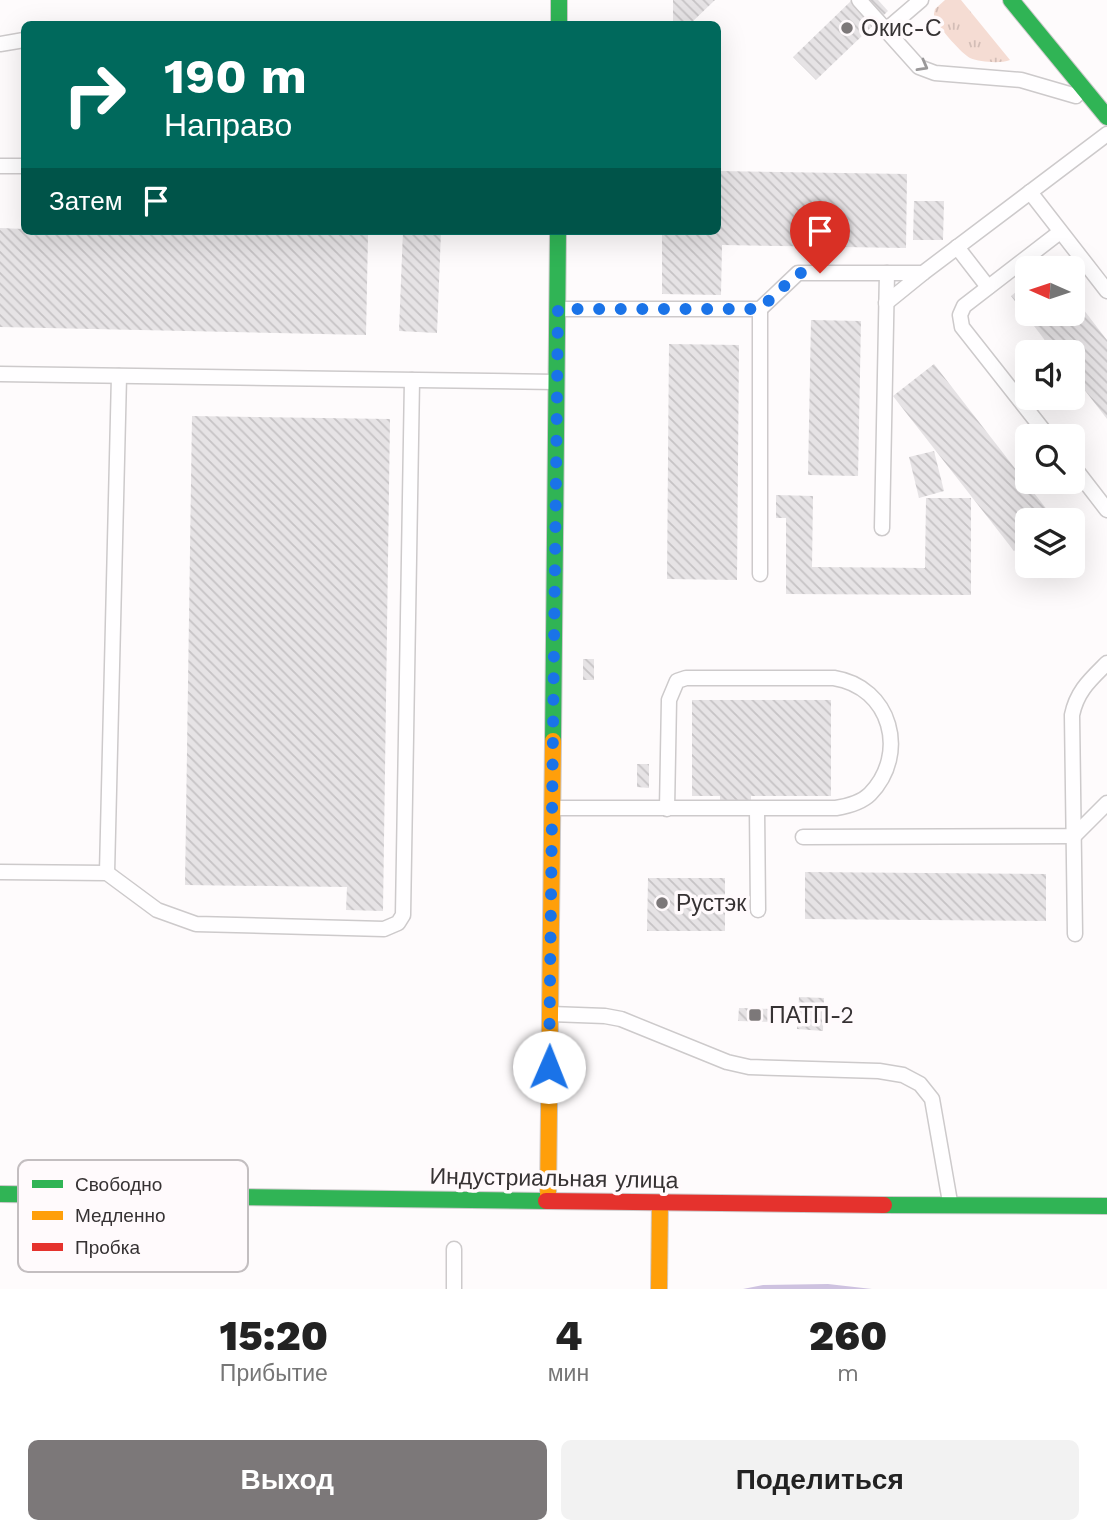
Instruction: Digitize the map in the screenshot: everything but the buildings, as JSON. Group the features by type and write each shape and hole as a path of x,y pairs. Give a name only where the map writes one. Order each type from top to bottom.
{"main road":[{"path":"559,0 559,21"},
{"path":"1011,0 1106,116"},
{"path":"548,1200 558,235"},
{"name":"Индустриальная улица","path":"0,1194 18,1194"},
{"name":"Индустриальная улица","path":"248,1197 1107,1206"},
{"path":"659,1289 660,1203"}],"lane":[{"path":"859,0 919,66 935,73 1021,80 1059,89 1077,96 1106,116"},
{"path":"886,30 921,0"},
{"path":"0,44 21,40"},
{"path":"1021,80 1030,79 1044,66 1045,42"},
{"path":"886,303 1107,134"},
{"path":"0,166 21,166"},
{"path":"1030,192 1107,291"},
{"path":"1039,424 962,327 960,315 964,306 1060,232"},
{"path":"957,247 989,287"},
{"path":"558,309 760,309 798,273 923,273"},
{"path":"882,528 887,273"},
{"path":"760,309 760,574"},
{"path":"0,374 557,382"},
{"path":"107,873 119,376"},
{"path":"0,872 107,873 157,910 196,924 384,929 398,923 403,915 412,380"},
{"path":"1085,482 1107,510"},
{"path":"1075,934 1072,715 1080,689 1107,663"},
{"path":"551,808 667,809 757,809 836,808 853,805 869,795 880,780 889,758 890,735 886,715 876,698 850,680 686,678 677,681 669,700 667,809"},
{"path":"803,837 1074,836 1107,803"},
{"path":"757,809 758,910"},
{"path":"550,1014 621,1018 727,1062 749,1067 879,1071 903,1075 920,1084 932,1099 950,1204"},
{"path":"454,1249 454,1289"}],"green space":[{"path":"945,0 961,0 1010,60 979,61 962,52 934,17 935,9"}],"water":[{"path":"828,1284 872,1289 743,1289 763,1285"}],"traffic: fast":[{"path":"559,0 559,21"},
{"path":"1011,0 1107,117"},
{"path":"553,741 558,235"},
{"path":"0,1194 18,1194"},
{"path":"248,1197 546,1201"},
{"path":"884,1205 1107,1206"}],"traffic: slow":[{"path":"548,1200 553,741"},
{"path":"659,1289 660,1203"}],"traffic: jam":[{"path":"546,1201 884,1205"}],"place":[{"name":"Окис-С","path":"847,28"},
{"name":"Рустэк","path":"662,903"},
{"name":"ПАТП-2","path":"755,1015"}],"route":[{"path":"549,1067 558,309 760,309 798,273 820,273"}]}
